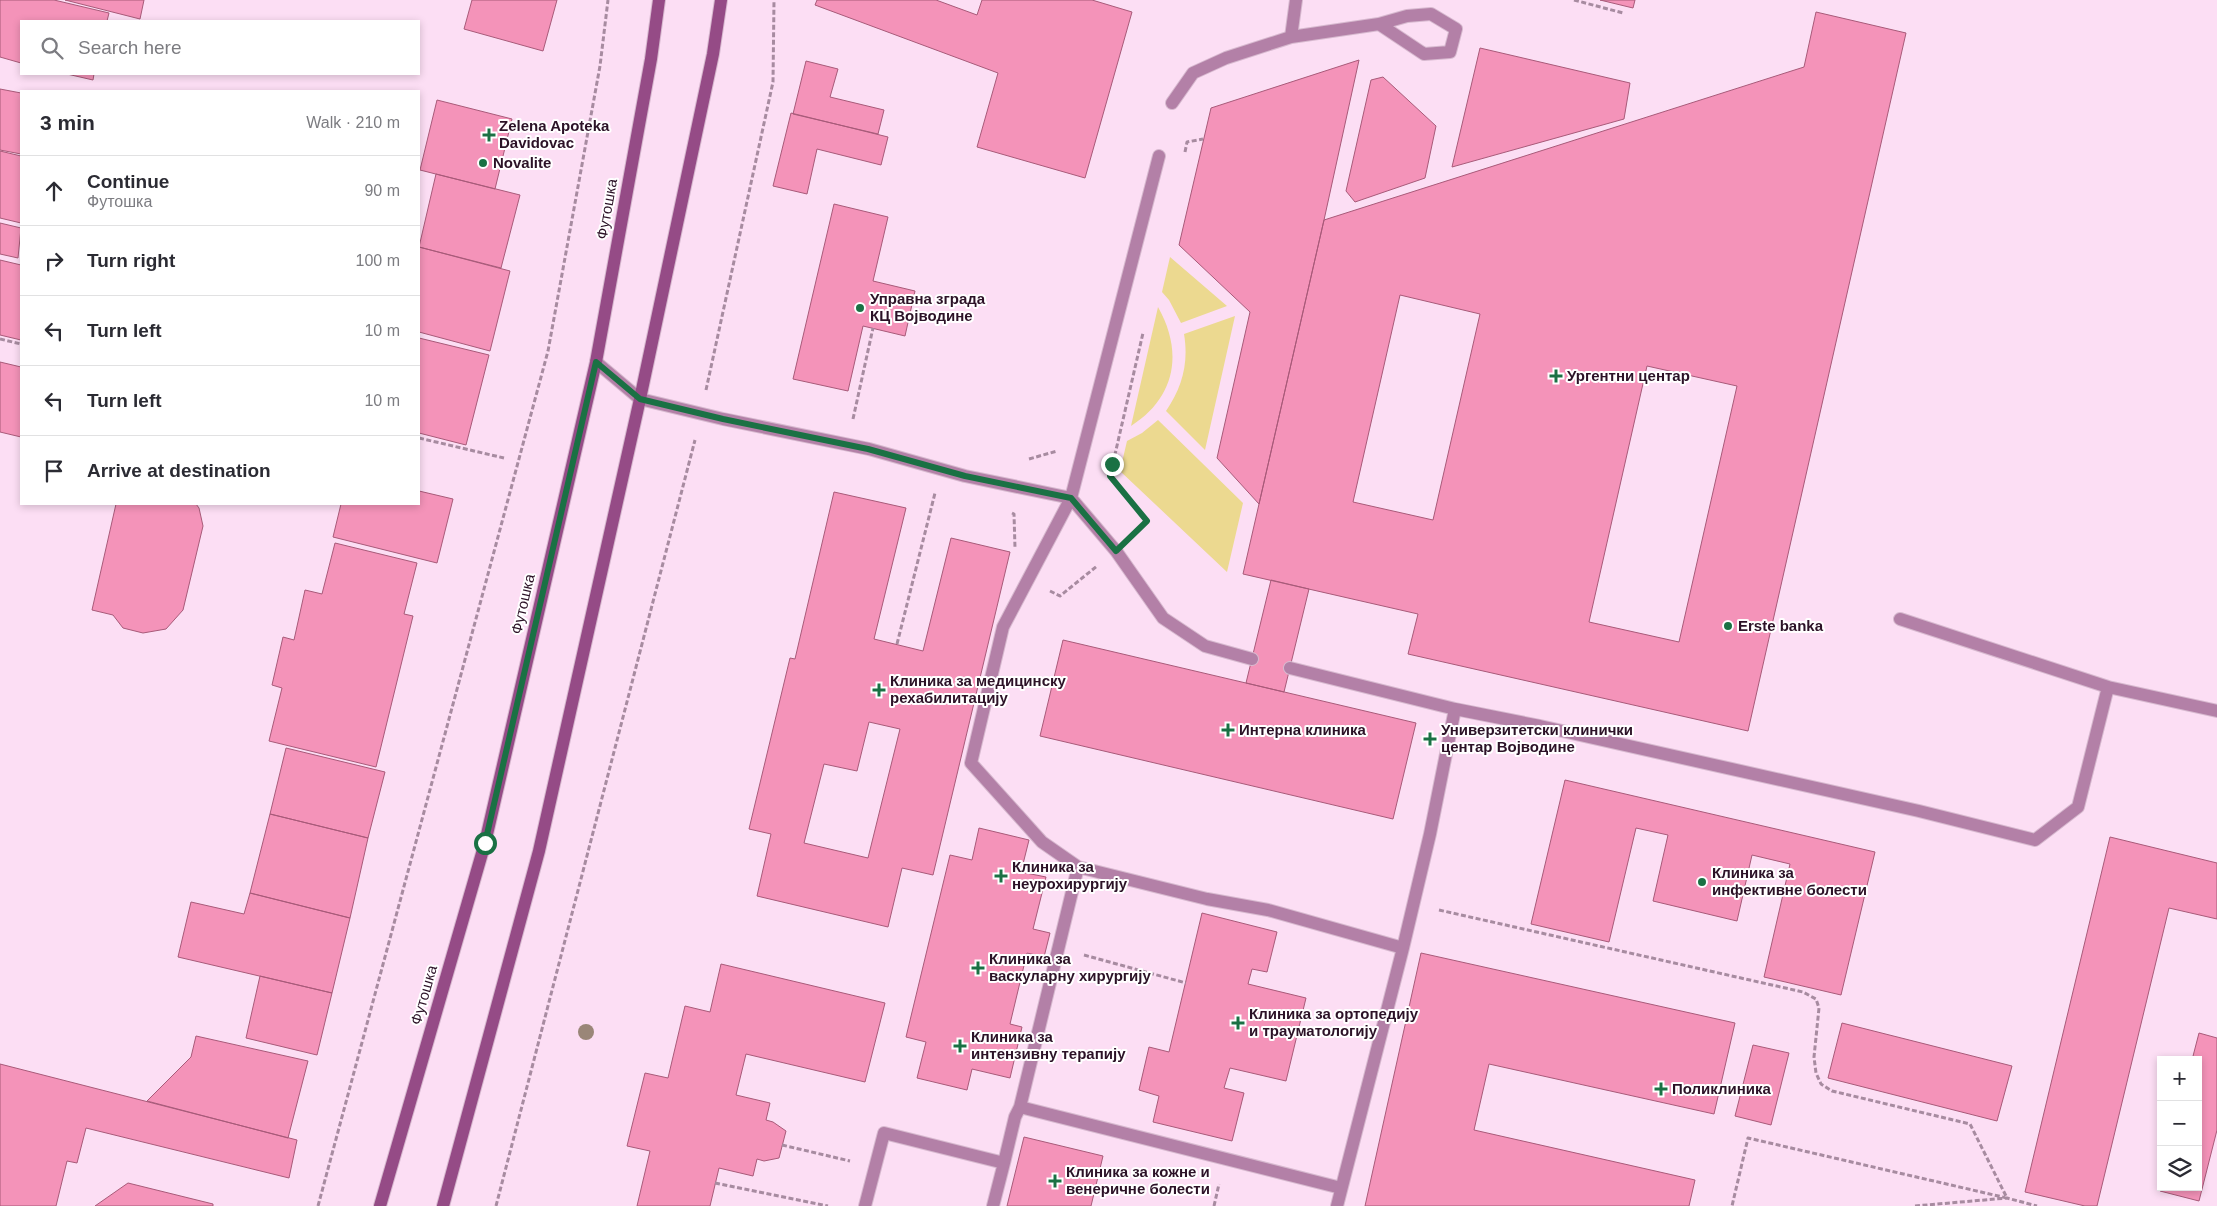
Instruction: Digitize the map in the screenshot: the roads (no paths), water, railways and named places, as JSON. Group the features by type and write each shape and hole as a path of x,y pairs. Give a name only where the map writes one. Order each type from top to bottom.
{"main road":[{"name":"Футошка","path":"380,1206 485,843 596,362 651,59 658,0"},
{"path":"443,1206 540,851 640,399 713,54 721,0"}],"lane":[{"path":"1291,37 1296,0"},
{"path":"1172,103 1193,73 1226,58 1291,37 1379,24 1407,16 1431,14 1456,29 1450,52 1424,54 1379,24"},
{"path":"1159,156 1071,498 1003,627 971,763 1042,842 1078,867 1207,899 1268,910 1403,948"},
{"path":"596,362 640,399 847,444 965,476 1071,498 1116,551 1163,618 1205,646 1252,659"},
{"path":"1900,619 2108,687 2217,711"},
{"path":"1290,668 1455,709 1540,726 1919,811 2035,840 2078,807 2108,687"},
{"path":"1020,1107 1340,1200 1414,904 1455,709"},
{"path":"993,1206 1015,1117 1020,1107 1078,867"},
{"path":"865,1206 884,1133 1004,1163"}],"place":[{"name":"Zelena Apoteka Davidovac","path":"489,135"},
{"name":"Novalite","path":"483,163"},
{"name":"Управна зграда КЦ Војводине","path":"860,308"},
{"name":"Ургентни центар","path":"1556,376"},
{"name":"Erste banka","path":"1728,626"},
{"name":"Клиника за медицинску рехабилитацију","path":"879,690"},
{"name":"Интерна клиника","path":"1228,730"},
{"name":"Универзитетски клинички центар Војводине","path":"1430,739"},
{"name":"Клиника за неурохирургију","path":"1001,876"},
{"name":"Клиника за инфективне болести","path":"1702,882"},
{"name":"Клиника за васкуларну хирургију","path":"978,968"},
{"name":"Клиника за ортопедију и трауматологију","path":"1238,1023"},
{"name":"Клиника за интензивну терапију","path":"960,1046"},
{"name":"Поликлиника","path":"1661,1089"},
{"name":"Клиника за кожне и венеричне болести","path":"1055,1181"}]}
